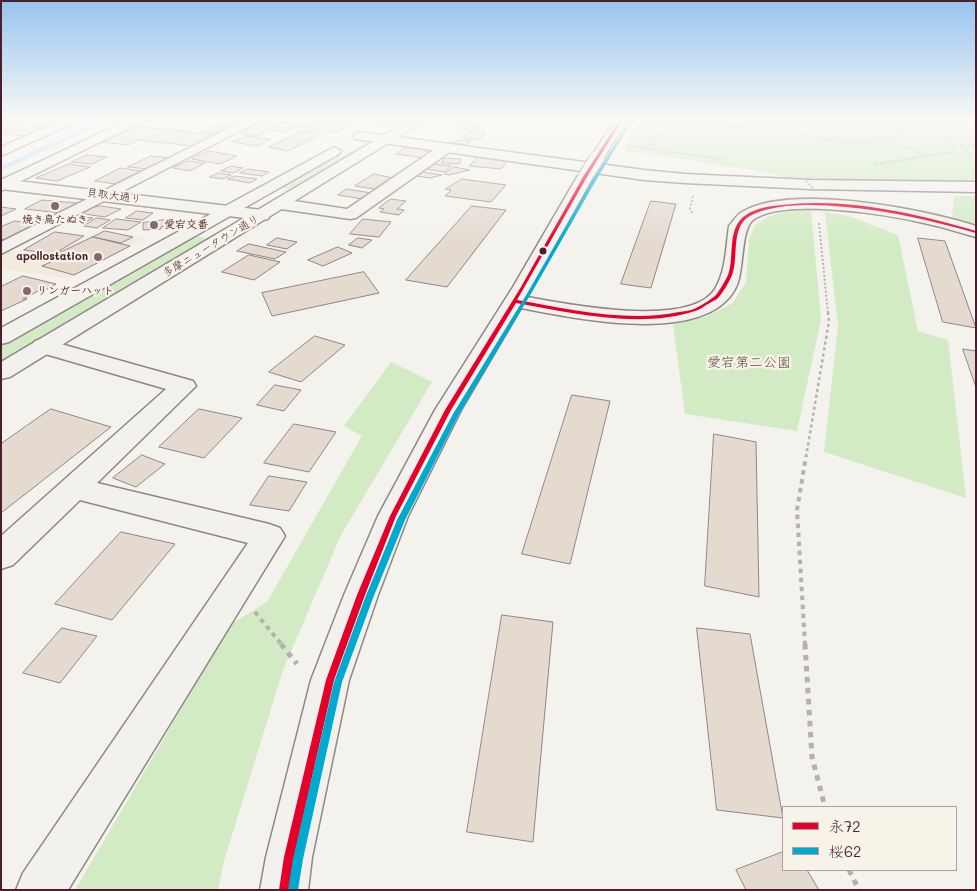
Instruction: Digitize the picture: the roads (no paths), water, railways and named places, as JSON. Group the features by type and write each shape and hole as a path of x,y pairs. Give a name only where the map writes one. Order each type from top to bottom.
{"street":[{"path":"3,185 54,161"},
{"path":"1,249 174,161"},
{"name":"多摩ニュータウン通り","path":"1,337 316,161"},
{"name":"多摩ニュータウン通り","path":"1,372 354,161"},
{"path":"281,204 350,214 428,161"},
{"path":"538,161 700,181 976,187"},
{"path":"284,890 289,857 330,680 361,595 393,516 448,410 595,161"},
{"path":"693,165 749,173 764,178 771,184"},
{"name":"貝取大通り","path":"3,185 106,195 262,215"},
{"path":"514,301 628,317 669,316 697,310 720,296 725,287 729,278 738,226 743,219 759,211 785,205 822,205 896,213 941,221 976,232"},
{"path":"1,556 184,386 43,346"},
{"path":"40,890 269,536 74,488"}],"water":[{"path":"13,161 23,161 1,171 1,166"}],"place":[{"name":"焼き鳥たぬき","path":"55,206"},
{"name":"愛宕交番","path":"154,225"},
{"name":"apollostation","path":"98,257"},
{"name":"リンガーハット","path":"27,291"}],"park label":[{"name":"愛宕第二公園","path":"749,363"}]}
